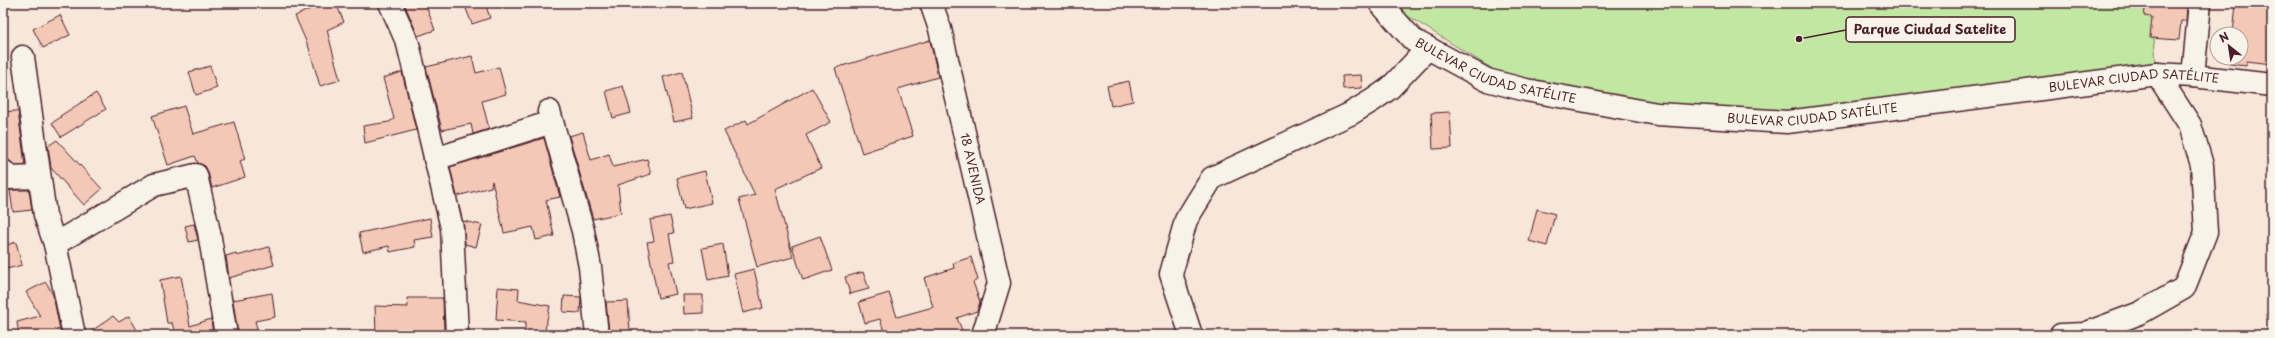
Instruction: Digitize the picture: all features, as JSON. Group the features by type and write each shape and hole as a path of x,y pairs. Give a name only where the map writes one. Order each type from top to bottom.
{"street":[{"path":"390,3 408,44 452,228 457,335"},
{"name":"18 AVENIDA","path":"931,3 940,29 999,283 983,335"},
{"name":"BULEVAR CIUDAD SATÉLITE","path":"1380,3 1413,40 1488,80 1526,90 1658,114 1787,122 2156,74 2193,76 2272,85"},
{"path":"2193,76 2200,3"},
{"path":"1191,335 1171,274 1186,220 1212,178 1350,114 1390,88 1428,48"},
{"path":"22,57 38,177 45,215 55,244 74,335"},
{"path":"2061,335 2084,334 2140,313 2184,288 2206,232 2202,165 2190,125 2156,74"},
{"path":"435,159 551,116 583,231 590,267 597,335"},
{"path":"3,171 8,178 38,177"},
{"path":"55,244 154,186 196,175 209,232 226,335"}],"green space":[{"path":"1387,3 2151,3 2157,74 1757,121 1526,90"}],"building":[{"path":"323,3 336,3 344,22 327,30 340,80 320,86 309,48 295,16"},
{"path":"404,3 425,3 435,30 418,36"},
{"path":"474,3 485,3 490,18 472,24 465,6"},
{"path":"2146,3 2187,3 2186,21 2181,21 2179,40 2150,38 2152,17 2144,16"},
{"path":"2236,3 2272,3 2272,64 2249,61 2249,26 2234,26"},
{"path":"60,15 70,35 43,48 33,29"},
{"path":"930,40 938,77 898,89 913,136 862,153 835,68"},
{"path":"472,56 476,73 499,67 506,94 482,101 489,129 473,134 471,124 442,130 426,67"},
{"path":"210,66 217,88 196,95 189,72"},
{"path":"402,72 416,130 365,143 363,126 389,122 394,119 383,78"},
{"path":"682,72 693,118 674,122 663,77"},
{"path":"1361,75 1362,88 1343,89 1342,76"},
{"path":"1129,81 1133,101 1111,106 1107,86"},
{"path":"623,86 631,113 613,118 606,91"},
{"path":"812,88 831,122 806,135 821,168 775,189 793,257 757,267 739,199 755,195 724,131 746,120 748,124"},
{"path":"96,93 106,109 61,137 52,123 61,117 60,116"},
{"path":"184,106 193,134 234,122 245,159 240,161 245,177 212,188 205,166 198,163 195,156 168,165 152,116"},
{"path":"18,111 25,165 15,165 7,159 6,149 3,149 3,112"},
{"path":"1450,112 1452,148 1433,149 1431,113"},
{"path":"583,132 591,160 609,154 613,167 647,159 651,174 618,185 621,213 593,219 569,136"},
{"path":"544,138 560,197 546,200 554,236 536,240 533,227 504,233 492,181 491,187 457,196 450,167"},
{"path":"57,140 102,189 84,205 51,168 48,146"},
{"path":"705,171 712,203 684,209 677,178"},
{"path":"10,190 29,190 32,210 13,212"},
{"path":"1537,209 1555,214 1547,246 1529,241"},
{"path":"670,216 674,233 669,234 674,261 669,262 676,294 658,298 647,242 654,241 650,220"},
{"path":"430,218 433,237 414,240 415,247 390,252 389,246 363,252 359,233"},
{"path":"463,221 482,225 476,247 465,244"},
{"path":"194,224 198,240 189,242 185,226"},
{"path":"820,236 832,270 803,280 792,246"},
{"path":"16,242 22,265 3,270 3,246"},
{"path":"723,244 728,276 708,280 702,248"},
{"path":"269,247 274,265 229,278 226,256 236,253 237,256"},
{"path":"971,257 978,280 973,282 980,302 977,311 957,318 964,335 885,335 880,319 865,323 859,302 889,293 897,317 933,307 924,278 954,268 953,263"},
{"path":"754,269 763,308 743,313 734,274"},
{"path":"863,272 869,289 850,294 845,277"},
{"path":"181,276 190,326 211,319 213,335 172,335 171,331 174,330 172,323 167,323 160,280"},
{"path":"46,282 53,295 61,335 19,335 17,322 40,316 26,292"},
{"path":"498,287 519,289 518,300 550,306 544,335 524,332 526,322 496,320"},
{"path":"272,293 275,317 255,321 259,335 238,335 233,300"},
{"path":"683,295 703,295 703,313 684,314"},
{"path":"564,296 581,297 580,313 563,312"},
{"path":"407,298 443,298 444,335 376,335 375,306 408,307"},
{"path":"628,301 630,331 609,333 606,302"},
{"path":"113,316 119,322 129,316 137,330 131,334 132,335 86,335"}],"place":[{"name":"Parque Ciudad Satelite","path":"1799,39"}]}
